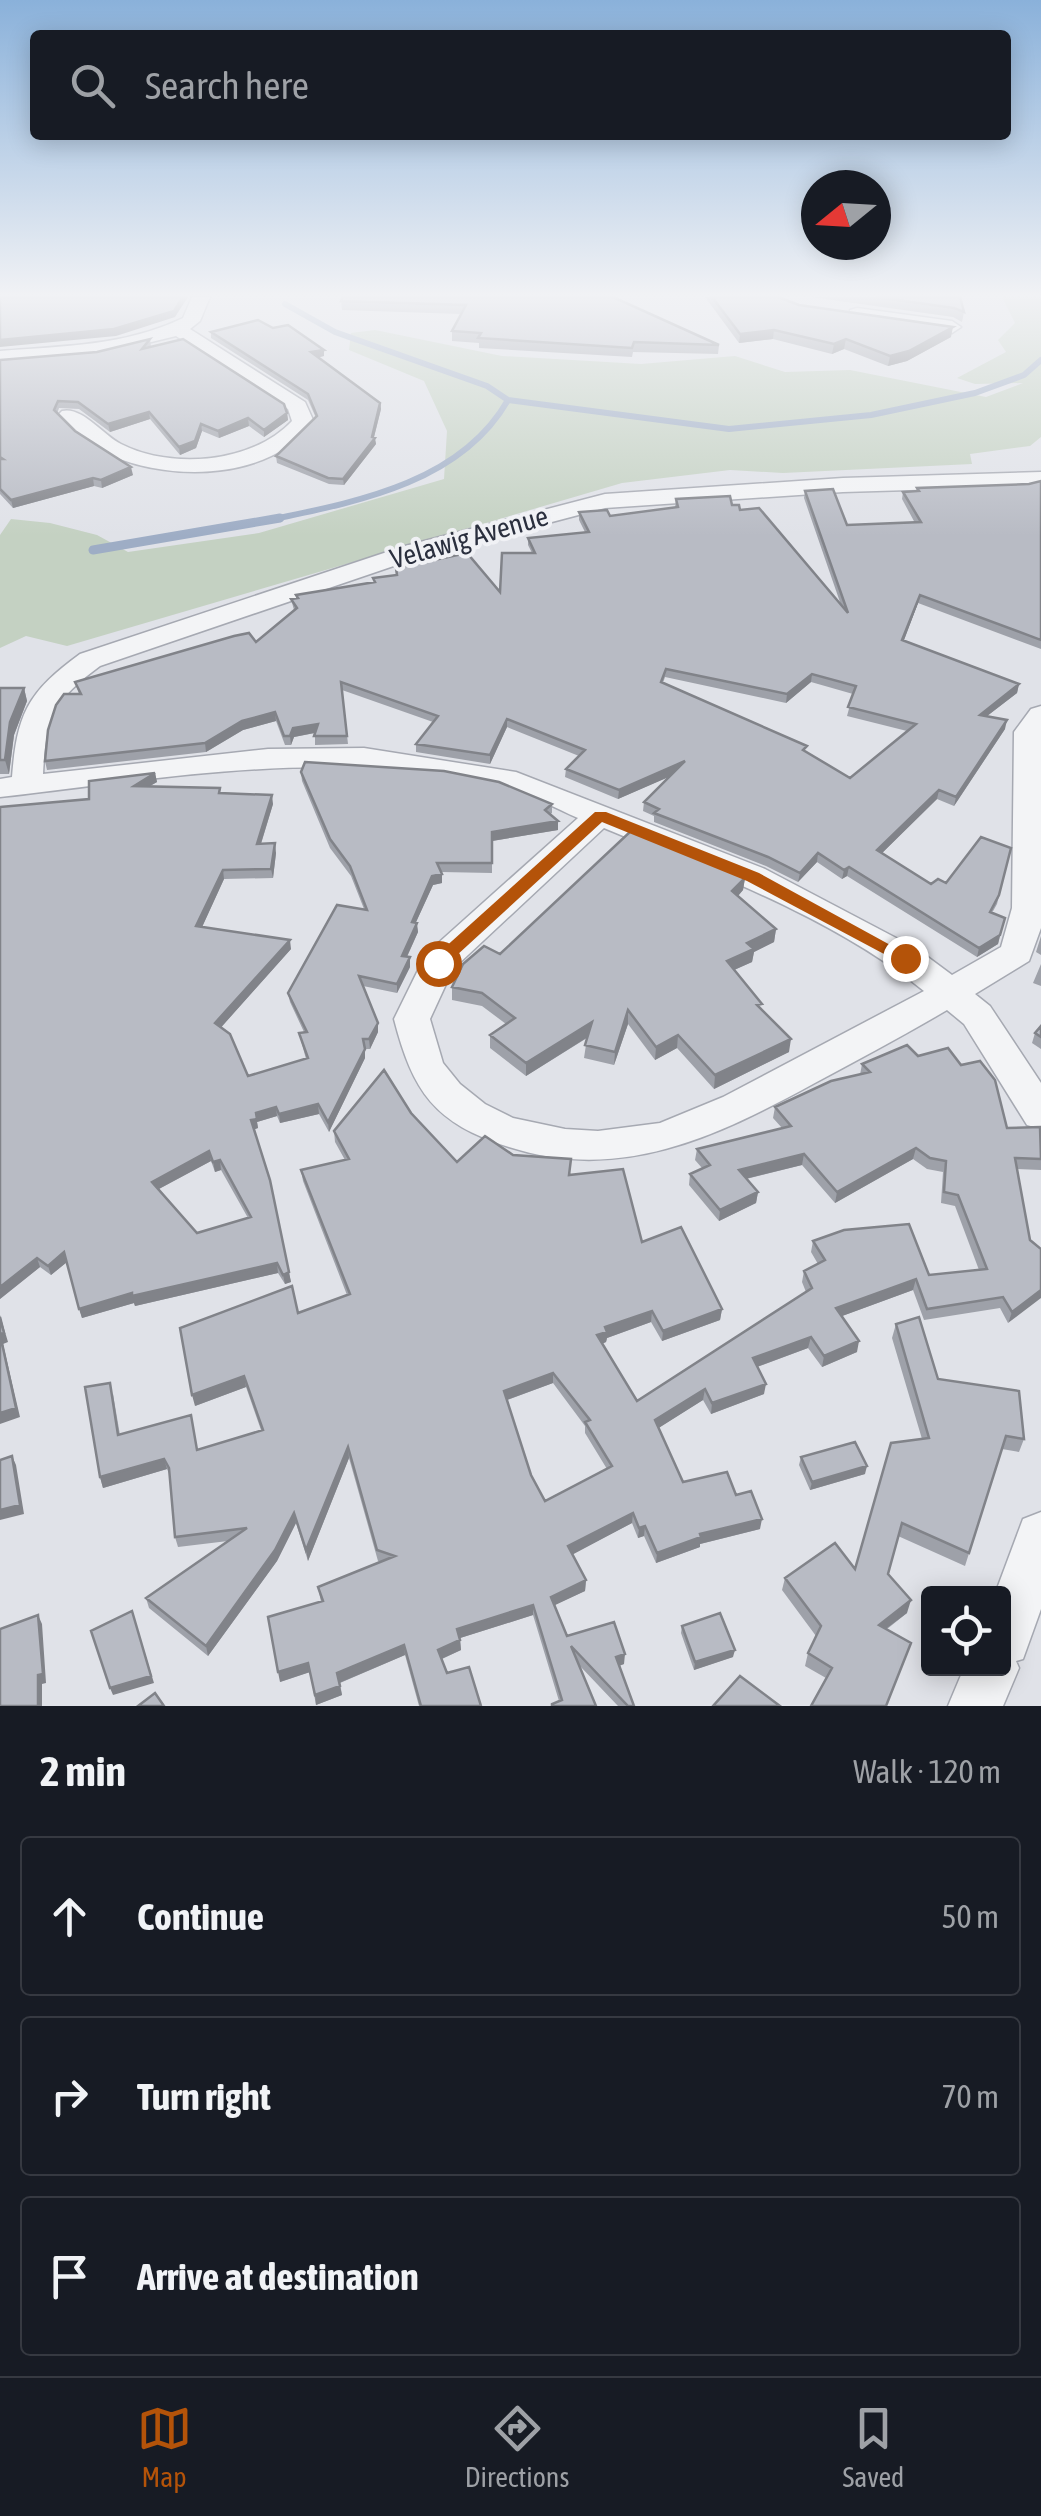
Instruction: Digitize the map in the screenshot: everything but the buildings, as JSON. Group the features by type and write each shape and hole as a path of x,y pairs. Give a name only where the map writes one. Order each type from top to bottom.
{"street":[{"path":"68,416 116,450 182,464 240,459 278,445 303,422 298,406 252,377"},
{"name":"Velawig Avenue","path":"13,786 31,721 52,686 90,660 414,551 548,513 605,502 843,485 1041,479"},
{"path":"600,816 438,963 412,1019 427,1070 465,1111 517,1138 582,1147 658,1139 729,1111 950,994 1017,953 1030,908 1029,732 1041,715"},
{"path":"13,786 268,758 364,757 516,780 753,877 905,958 977,1015 1041,1114"},
{"path":"1011,1620 1041,1536"},
{"path":"975,1706 988,1676"}],"green space":[{"path":"413,377 883,377 986,397 1023,383 975,384 957,378 1041,377 1041,437 1030,446 970,454 972,464 783,473 730,470 622,483 67,646 26,636 0,648 0,535 11,519 50,523 97,535 128,552 259,533 444,479 447,431 424,381"}],"waterway":[{"path":"461,377 487,386 508,400"},
{"path":"508,400 729,429 871,415 975,393 1020,377"},
{"path":"271,520 370,496 435,470 488,428 508,400"},
{"path":"271,520 280,518"},
{"path":"93,550 271,520"}],"route":[{"path":"438,963 600,816 753,877 905,958"}]}
